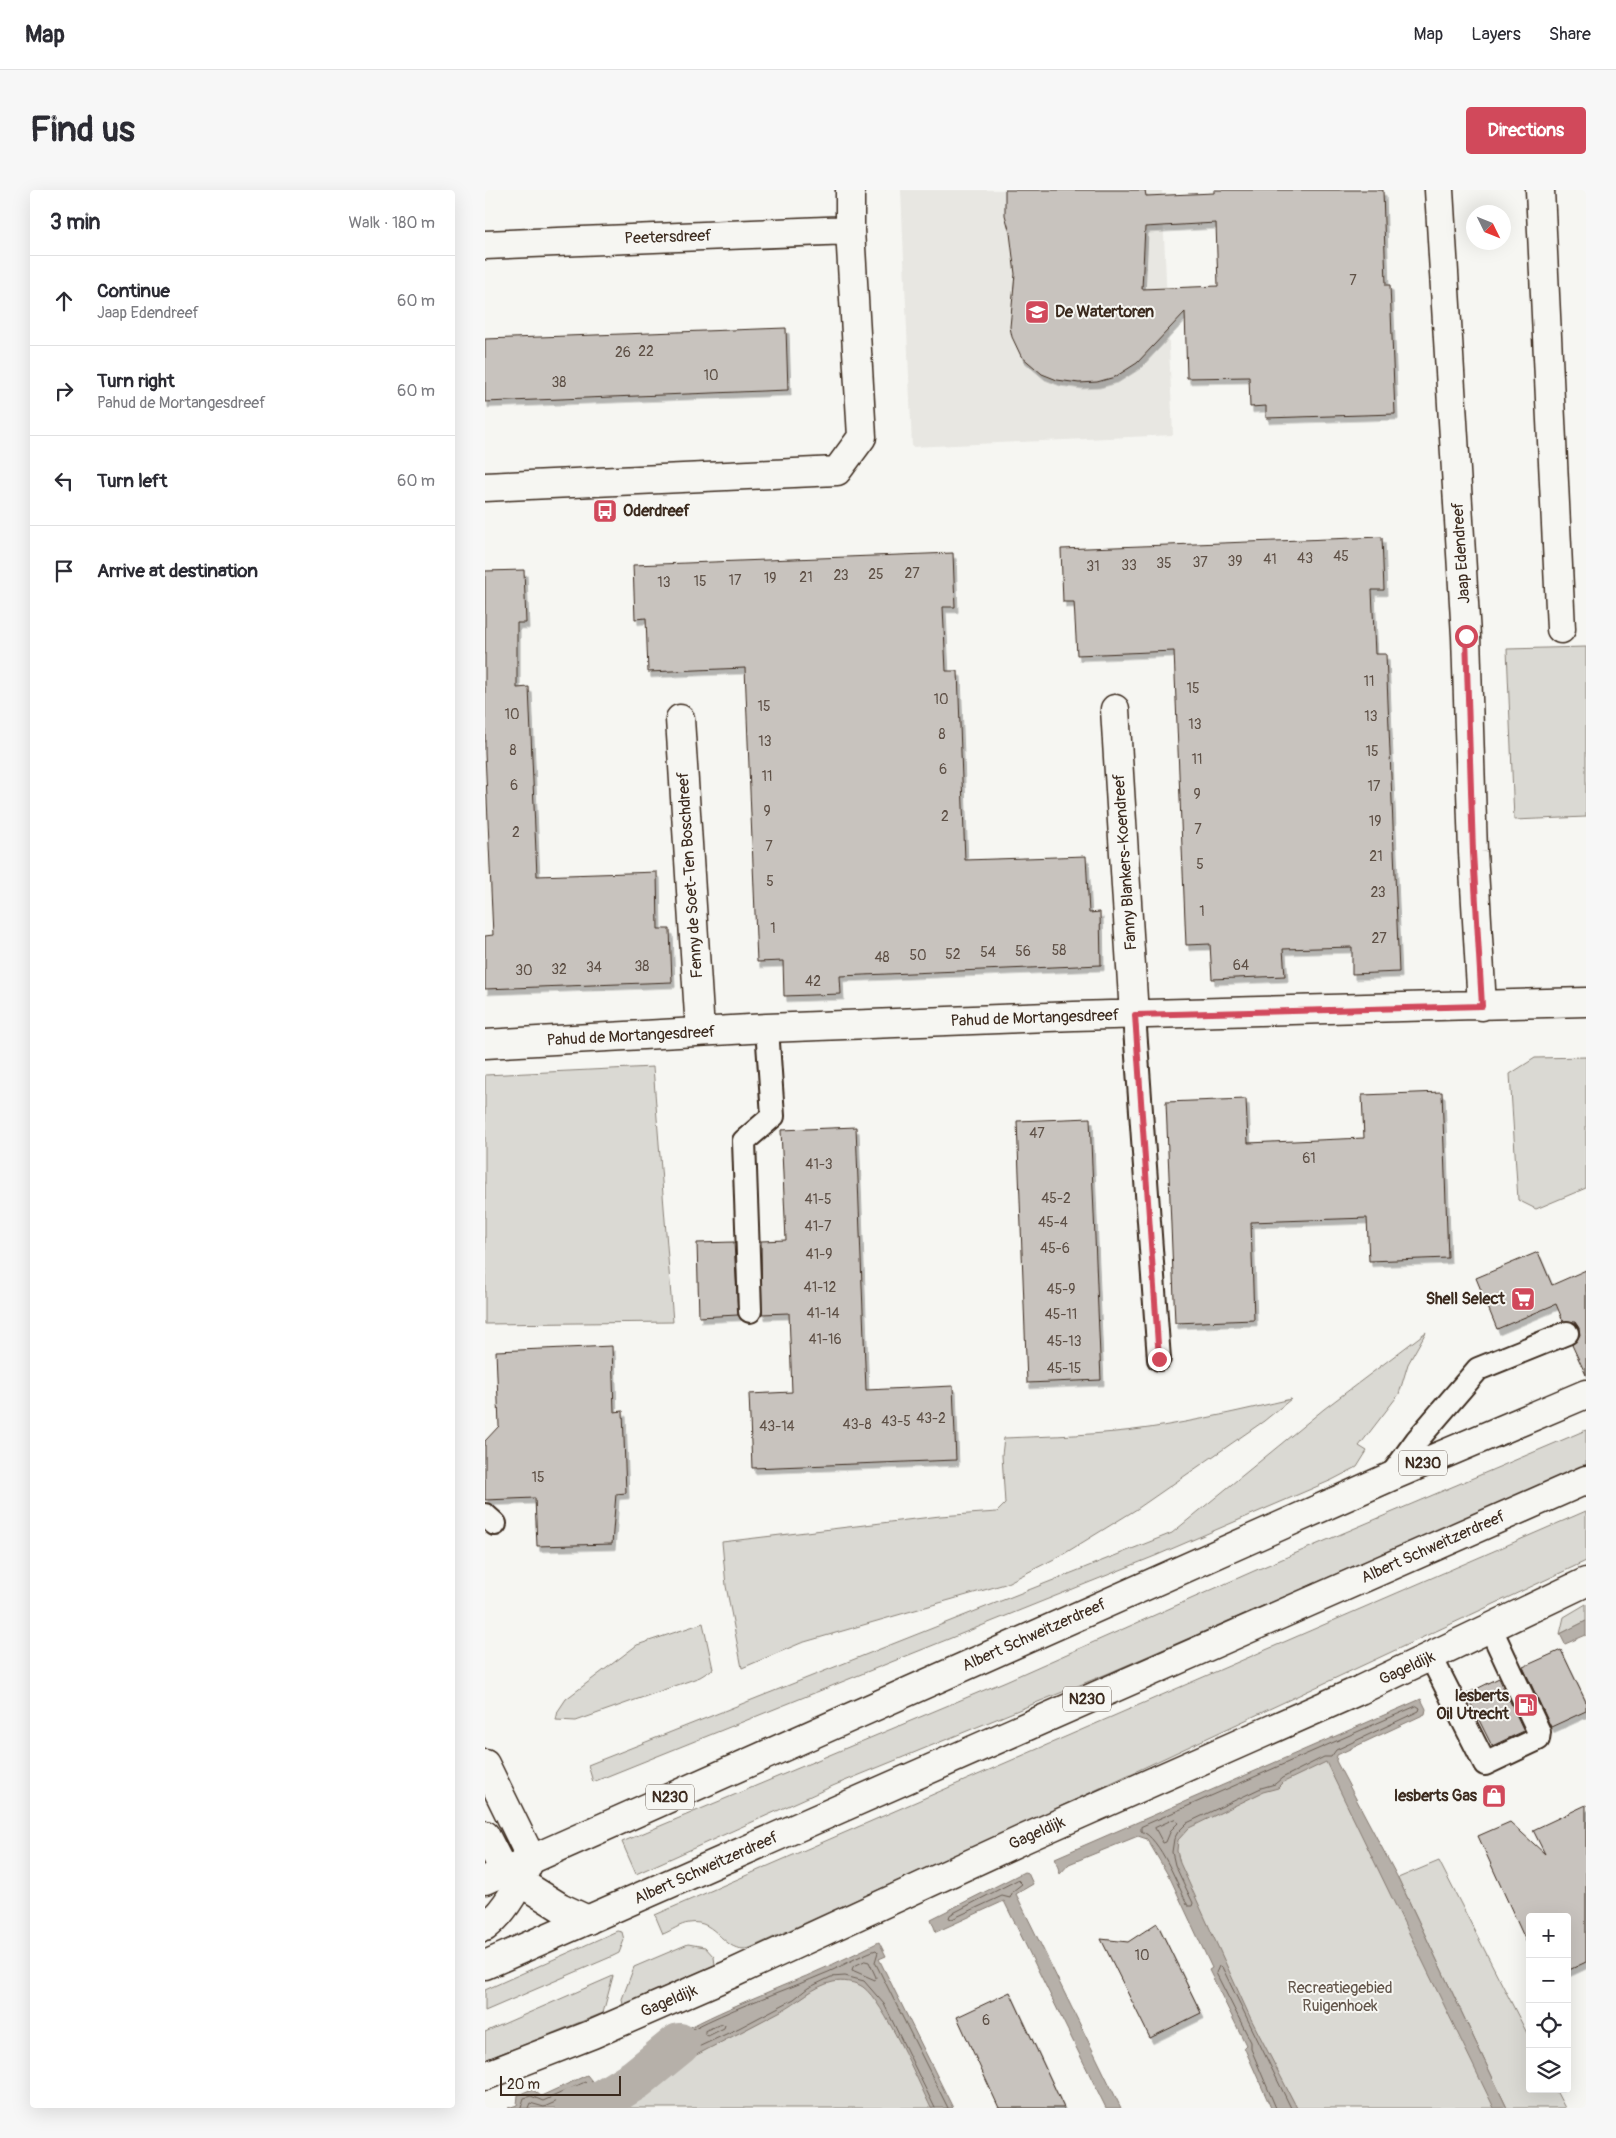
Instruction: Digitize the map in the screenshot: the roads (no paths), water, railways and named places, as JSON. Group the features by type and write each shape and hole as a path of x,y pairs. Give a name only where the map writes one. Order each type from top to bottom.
{"main road":[{"path":"485,487 837,471 862,437 850,230 850,190"},
{"name":"Jaap Edendreef","path":"1439,190 1466,636 1473,852 1482,1006"},
{"path":"1541,190 1561,630"},
{"name":"Peetersdreef","path":"485,244 850,230"},
{"name":"Fanny Blankers-Koendreef","path":"1115,709 1135,1015"},
{"name":"Fenny de Soet-Ten Boschdreef","path":"680,720 700,1031"},
{"name":"Pahud de Mortangesdreef","path":"485,1044 767,1028 1586,1002"},
{"name":"Albert Schweitzerdreef","path":"503,1878 531,1858 1390,1477 1586,1394"},
{"name":"Albert Schweitzerdreef","path":"485,1965 1586,1480"},
{"name":"Gageldijk","path":"485,2076 593,2034 731,1974 1026,1838 1431,1657 1586,1582"},
{"path":"485,1764 531,1858"},
{"path":"485,1835 503,1878 499,1916 485,1927"},
{"path":"503,1878 588,1920"}],"lane":[{"path":"1135,1015 1159,1359"},
{"path":"750,1310 744,1141 773,1116 767,1028"},
{"path":"1390,1477 1417,1440 1478,1369 1567,1333"},
{"path":"1431,1657 1485,1764 1529,1744 1538,1739 1539,1732 1491,1629"}],"water":[{"path":"1586,1621 1586,1635 1565,1644 1560,1634"},
{"path":"1421,1699 1426,1709 1425,1714 1337,1755 1336,1761 1398,1878 1507,2108 1494,2108 1326,1762 1284,1782 1278,1788 1263,1792 1189,1828 1178,1840 1177,1851 1180,1863 1250,2017 1297,2108 1271,2108 1244,2047 1246,2045 1209,1970 1212,1968 1171,1880 1147,1839 1138,1836 1069,1864 1060,1874 1055,1858"},
{"path":"1024,1872 1028,1873 1033,1884 1016,1894 1121,2108 1106,2108 1004,1901 936,1932 931,1919"},
{"path":"879,1942 886,1956 879,1959 953,2108 931,2108 881,2008 863,1987 845,1981 833,1982 819,1987 781,2011 637,2087 625,2072 643,2057 680,2032 740,2004 819,1971"},
{"path":"587,2075 600,2091 607,2108 508,2108 517,2105 518,2095 532,2089 541,2096"}],"waterway":[{"path":"576,2108 602,2100 636,2079 679,2044"}],"place":[{"name":"De Watertoren","path":"1037,312"},
{"name":"Oderdreef","path":"605,511"},
{"name":"Shell Select","path":"1523,1299"},
{"name":"Iesberts Oil Utrecht","path":"1526,1705"},
{"name":"Iesberts Gas","path":"1494,1796"}],"park label":[{"name":"Recreatiegebied Ruigenhoek","path":"1340,1997"}]}
